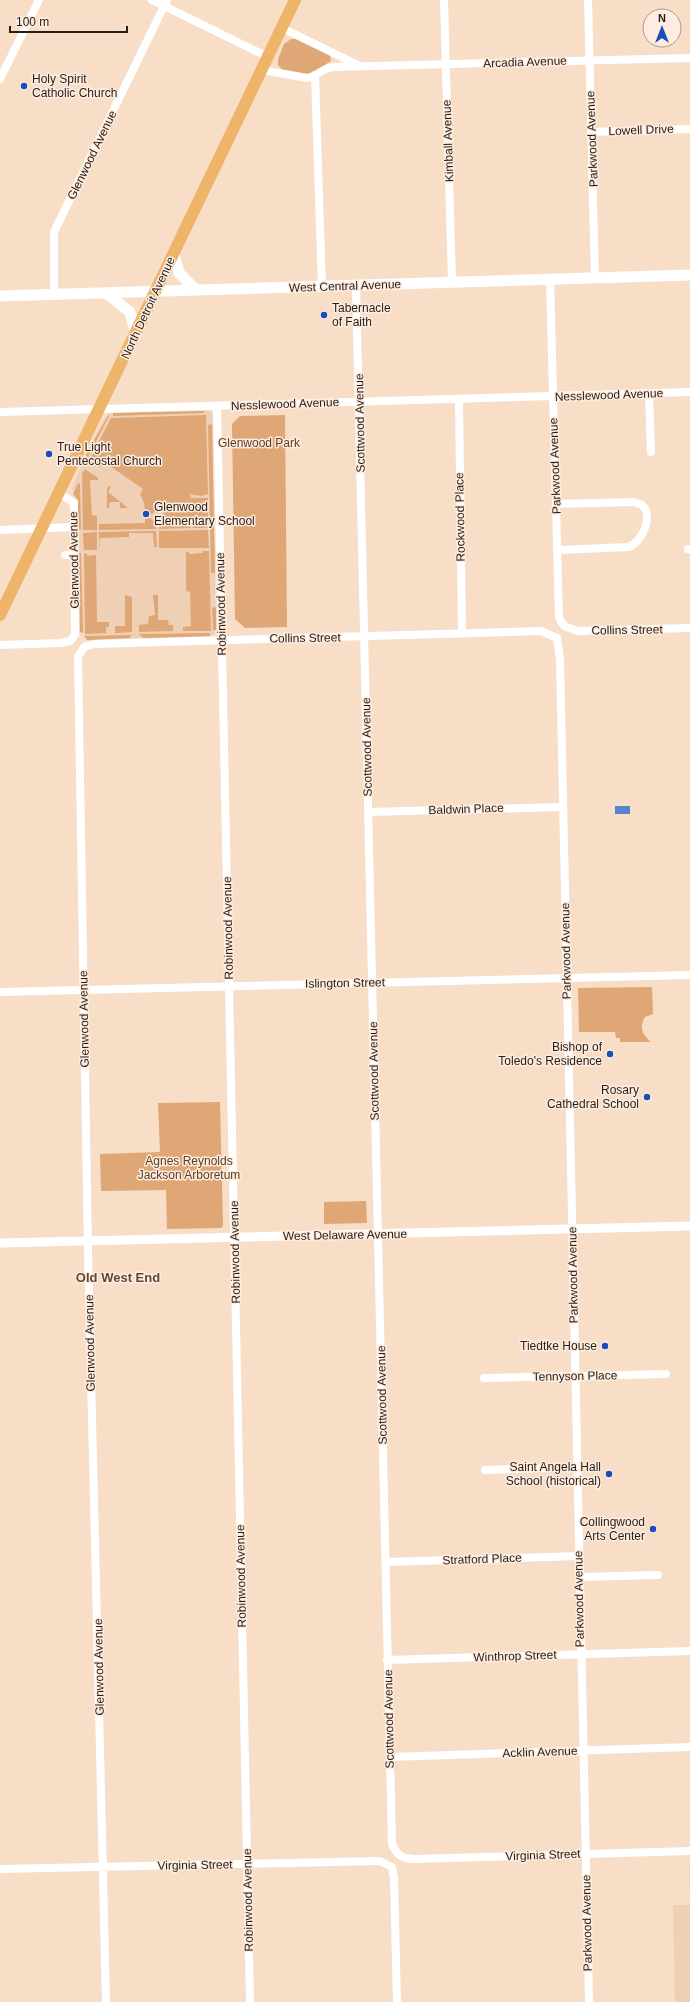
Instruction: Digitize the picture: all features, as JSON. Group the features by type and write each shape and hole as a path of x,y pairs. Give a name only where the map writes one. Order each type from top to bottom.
{"main road":[{"name":"North Detroit Avenue","path":"0,615 36,551 42,528 100,410 295,0"},
{"path":"174,254 179,273 196,290"},
{"name":"West Central Avenue","path":"0,296 690,275"},
{"path":"106,293 130,312 136,334"}],"street":[{"path":"0,79 38,0"},
{"path":"152,0 165,3 268,57"},
{"name":"Kimball Avenue","path":"444,0 452,283"},
{"name":"Parkwood Avenue","path":"588,0 595,279"},
{"name":"Glenwood Avenue","path":"54,294 54,232 165,3"},
{"name":"Arcadia Avenue","path":"282,28 360,66"},
{"name":"Arcadia Avenue","path":"262,70 304,78 315,75 328,67 690,58"},
{"path":"315,75 322,286"},
{"name":"Lowell Drive","path":"591,132 690,129"},
{"name":"Parkwood Avenue","path":"550,280 559,618 564,626"},
{"name":"Scottwood Avenue","path":"356,286 360,402 387,1660 392,1844 398,1855"},
{"name":"Nesslewood Avenue","path":"0,412 690,392"},
{"path":"650,394 651,452"},
{"name":"Rockwood Place","path":"459,399 462,634"},
{"name":"Robinwood Avenue","path":"217,406 250,2002"},
{"name":"Glenwood Avenue","path":"0,645 61,643 70,641 75,635 74,503 59,493"},
{"path":"556,504 634,502 642,504 646,512 642,537 634,545 623,548 557,550"},
{"path":"0,530 74,527"},
{"path":"65,555 74,555"},
{"name":"Collins Street","path":"564,626 578,631 690,628"},
{"name":"Parkwood Avenue","path":"541,631 554,636 558,641 560,660 589,2002"},
{"name":"Collins Street","path":"77,660 82,650 91,644 541,631"},
{"name":"Glenwood Avenue","path":"77,660 88,1241 106,2002"},
{"name":"Baldwin Place","path":"369,812 563,807"},
{"name":"Islington Street","path":"0,992 690,975"},
{"name":"West Delaware Avenue","path":"0,1243 690,1226"},
{"name":"Tennyson Place","path":"484,1378 666,1374"},
{"path":"485,1470 577,1467"},
{"name":"Stratford Place","path":"386,1562 579,1556"},
{"path":"580,1577 658,1575"},
{"name":"Winthrop Street","path":"387,1660 690,1651"},
{"name":"Acklin Avenue","path":"390,1757 690,1747"},
{"name":"Virginia Street","path":"398,1855 405,1859 413,1859 690,1851"},
{"name":"Virginia Street","path":"0,1870 377,1860 390,1865 393,1869 397,2002"}],"shaded area":[{"name":"Glenwood Elementary School","path":"209,411 212,414 216,634 210,636 87,640 83,633 80,632 78,500 72,489 86,454 106,416 111,413"},
{"path":"689,1864 690,1864 690,1905"},
{"path":"673,1905 690,1905 690,2002 675,2002"}],"green space":[{"path":"291,39 296,39 330,55 331,61 312,73 307,74 283,70 278,65 278,59 284,44"},
{"path":"204,411 204,413 113,416 113,413"},
{"path":"109,414 109,416 87,459 86,454"},
{"path":"206,415 208,494 201,496 190,494 191,498 208,498 208,528 193,528 191,525 191,528 159,529 159,526 163,525 163,510 156,510 150,516 145,516 144,503 140,494 143,489 104,462 100,467 89,461 111,418"},
{"name":"Glenwood Park","path":"285,415 287,627 245,628 235,619 232,424 240,416"},
{"path":"212,424 215,573 211,573 208,425"},
{"path":"85,469 98,478 98,480 90,480 92,515 97,516 97,530 83,530 82,474"},
{"path":"78,483 80,484 81,530 78,528 78,500 73,494"},
{"path":"109,486 111,487 108,492 128,508 120,508 120,502 110,502 109,508 107,508 107,489"},
{"path":"150,518 156,523 156,529 99,530 99,524 145,523 145,519"},
{"path":"208,530 209,548 159,548 159,531"},
{"path":"156,531 157,547 154,547 153,533 129,533 129,537 100,538 99,550 99,532"},
{"path":"97,532 97,550 84,550 83,533"},
{"path":"203,551 209,551 211,631 183,631 183,627 191,626 190,592 186,591 186,552 189,552 189,554 203,553"},
{"path":"79,553 81,553 83,633 80,632"},
{"path":"87,553 87,556 96,555 97,622 109,622 109,627 106,627 106,633 85,634 84,554"},
{"path":"125,595 132,597 132,632 115,633 115,626 125,626"},
{"path":"153,595 158,595 158,620 168,620 169,625 173,625 173,631 139,632 139,625 148,624 149,616 155,615"},
{"path":"216,607 216,630 213,630 212,608"},
{"path":"210,633 210,636 143,638 139,634"},
{"path":"132,635 129,638 87,640 84,636"},
{"path":"652,987 653,1014 645,1017 642,1024 642,1030 645,1036 651,1042 620,1042 620,1038 616,1038 615,1032 579,1032 578,988"},
{"name":"Agnes Reynolds Jackson Arboretum","path":"220,1102 223,1226 221,1228 167,1229 166,1190 101,1191 100,1154 160,1152 158,1103"},
{"path":"366,1201 367,1223 324,1224 324,1202"}],"water":[{"path":"615,806 630,806 630,814 615,814"}],"place":[{"name":"Holy Spirit Catholic Church","path":"24,86"},
{"name":"Tabernacle of Faith","path":"324,315"},
{"name":"True Light Pentecostal Church","path":"49,454"},
{"name":"Glenwood Elementary School","path":"146,514"},
{"name":"Bishop of Toledo's Residence","path":"610,1054"},
{"name":"Rosary Cathedral School","path":"647,1097"},
{"name":"Tiedtke House","path":"605,1346"},
{"name":"Saint Angela Hall School (historical)","path":"609,1474"},
{"name":"Collingwood Arts Center","path":"653,1529"}],"district":[{"name":"Old West End","path":"118,1277"}]}
